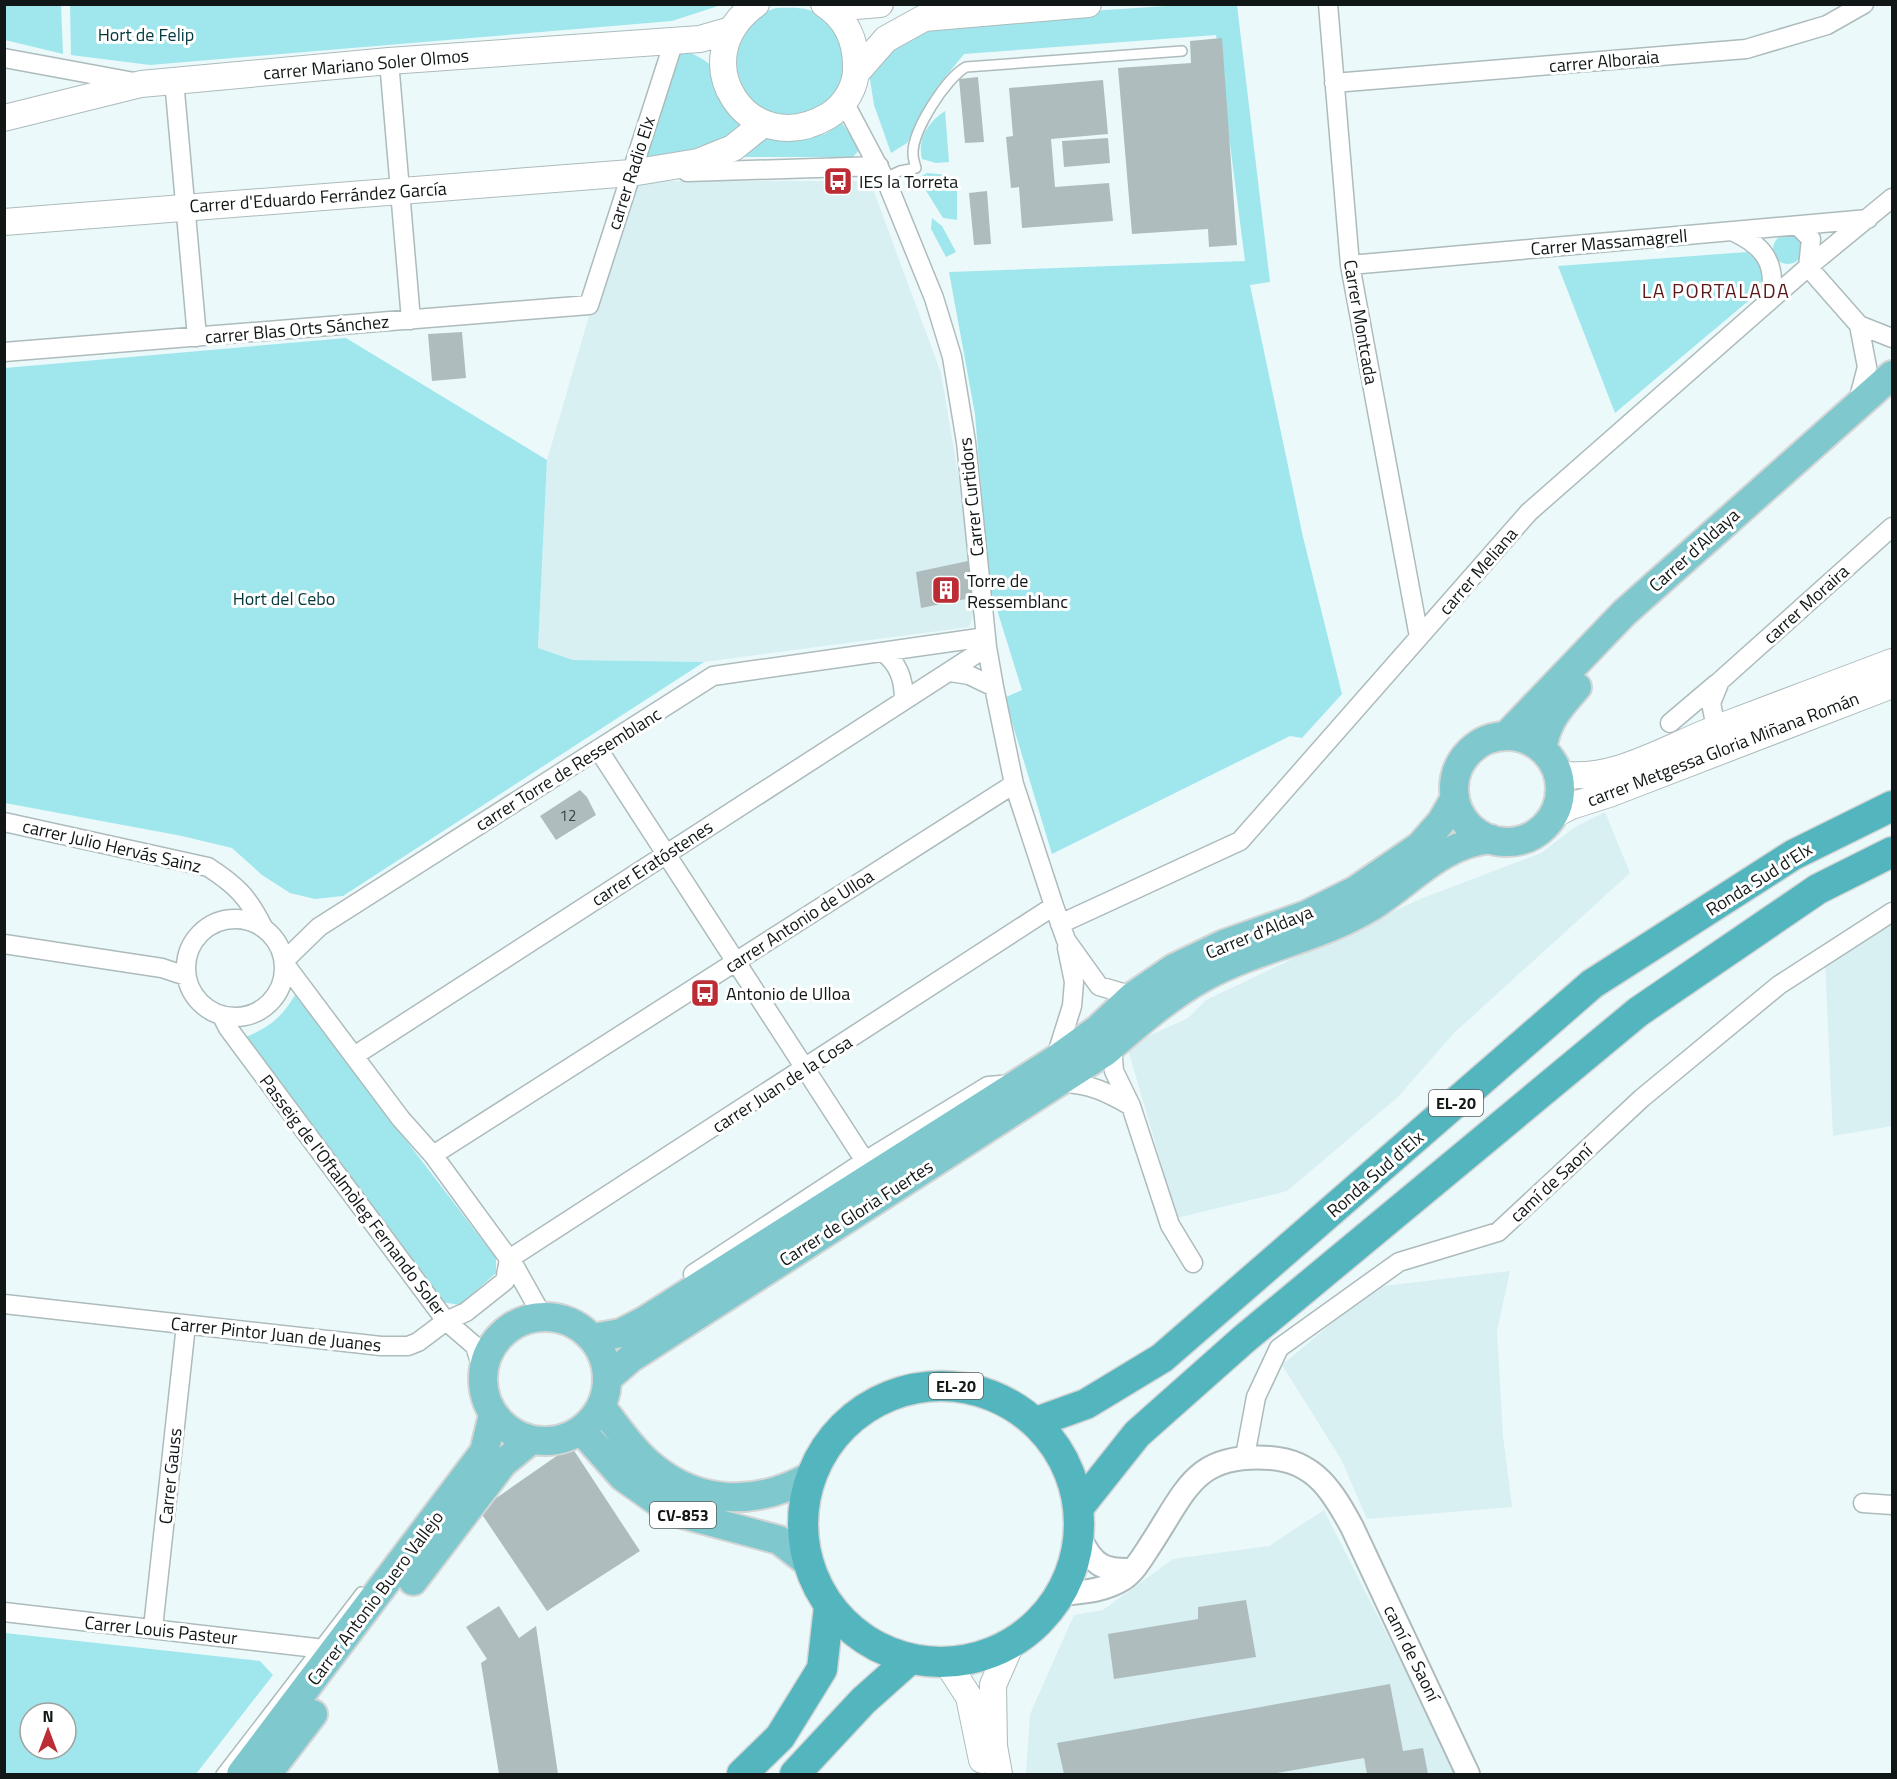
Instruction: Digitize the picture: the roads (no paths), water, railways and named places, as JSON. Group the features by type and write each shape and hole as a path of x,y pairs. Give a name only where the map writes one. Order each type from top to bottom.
{"highway":[{"name":"Ronda Sud d'Elx","path":"1036,1422 1086,1404 1162,1358 1592,984 1793,855 1893,806"},
{"name":"EL-20","path":"1079,1507 1137,1434 1235,1347 1638,1012 1818,889 1893,852"},
{"name":"EL-20","path":"953,1385 998,1397 1036,1422 1065,1461 1079,1507 1081,1540 1076,1560 1061,1594 1039,1622 1011,1644 980,1657 947,1663 910,1659 879,1648 852,1630 829,1607 816,1585 806,1561 801,1519 809,1477 831,1437 866,1407 908,1389 953,1385"},
{"path":"742,1774 780,1737 822,1669 829,1607"},
{"path":"795,1774 863,1701 910,1659"}],"main road":[{"path":"756,4 742,15 731,30 724,48 723,71 730,93 745,112 772,127 811,126 836,111 844,102 857,72 886,39 924,18 1088,4"},
{"path":"827,7 880,4"},
{"path":"827,7 847,27 856,50 857,72"},
{"name":"carrer Mariano Soler Olmos","path":"4,118 141,84 174,80 389,61 700,39 731,30"},
{"name":"Carrer d'Eduardo Ferrández García","path":"4,222 631,173 698,162 733,148 763,124"},
{"name":"Carrer d'Aldaya","path":"1506,736 1624,613 1893,375"},
{"name":"Carrer d'Aldaya","path":"1542,749 1545,729 1553,714 1613,645 1706,558 1893,394"},
{"name":"carrer Metgessa Gloria Miñana Román","path":"1558,774 1576,777 1619,768 1716,728 1893,662"},
{"name":"carrer Metgessa Gloria Miñana Román","path":"1554,815 1571,806 1609,794 1893,685"},
{"path":"1506,736 1519,737 1542,749 1552,760 1561,788 1554,815 1545,827 1520,841 1505,842 1491,840 1467,824 1455,798 1454,783 1466,755 1491,738 1506,736"},
{"name":"Carrer d'Aldaya","path":"1056,1072 1133,996 1174,968 1224,944 1306,915 1356,890 1420,846 1441,822 1455,798"},
{"name":"Carrer d'Aldaya","path":"1109,1049 1162,1004 1204,977 1251,956 1318,934 1369,908 1439,857 1472,841 1491,840"},
{"name":"Carrer de Gloria Fuertes","path":"593,1338 621,1333 664,1308 878,1175 1014,1084 1056,1072 1109,1049"},
{"name":"Carrer de Gloria Fuertes","path":"608,1378 631,1358 1056,1072"},
{"path":"543,1317 561,1319 579,1326 593,1338 604,1357 608,1378 602,1408 582,1431 557,1441 531,1441 509,1431 493,1415 484,1395 483,1372 489,1351 502,1334 521,1322 543,1317"},
{"path":"602,1408 636,1450 654,1468 690,1490 740,1498 785,1490 809,1477"},
{"name":"Carrer Antonio Buero Vallejo","path":"242,1774 484,1452 493,1415"},
{"name":"CV-853","path":"582,1431 623,1477 671,1511 779,1540 806,1561"},
{"name":"Carrer Antonio Buero Vallejo","path":"267,1774 502,1463 531,1441"},
{"path":"999,1774 994,1746 993,1685 1011,1644"},
{"path":"947,1663 969,1697 984,1774"}],"street":[{"name":"Carrer Montcada","path":"1328,4 1350,265 1419,637"},
{"name":"carrer Alboraia","path":"1334,83 1746,49 1827,25 1864,4"},
{"name":"carrer Radio Elx","path":"589,305 674,41"},
{"path":"4,58 141,84"},
{"path":"389,61 411,320"},
{"path":"174,80 197,337"},
{"name":"Carrer Curtidors","path":"844,102 882,172 934,298 952,357 966,442 986,642 994,687 1014,784 1063,932 1074,982 1072,1006 1056,1072"},
{"name":"Carrer d'Eduardo Ferrández García","path":"631,173 882,172"},
{"name":"carrer Meliana","path":"1063,932 1240,841 1529,512 1808,267 1893,198"},
{"name":"Carrer Massamagrell","path":"1350,265 1868,219"},
{"path":"1798,226 1811,239 1808,267 1859,325 1893,338"},
{"path":"1733,231 1753,241 1767,258 1774,273 1770,300"},
{"name":"carrer Blas Orts Sánchez","path":"4,352 589,305"},
{"path":"1856,407 1867,367 1859,325"},
{"name":"carrer Moraira","path":"1670,723 1893,527"},
{"path":"1863,554 1893,546"},
{"name":"carrer Torre de Ressemblanc","path":"284,962 319,927 713,676 883,652 986,642"},
{"name":"carrer Eratóstenes","path":"354,1056 950,672 986,642"},
{"path":"883,652 893,660 901,673 904,700"},
{"path":"950,672 969,675 994,687"},
{"name":"carrer Moraira","path":"1716,728 1711,703 1720,681"},
{"path":"598,749 865,1161"},
{"name":"carrer Antonio de Ulloa","path":"433,1155 1014,784"},
{"name":"carrer Julio Hervás Sainz","path":"4,822 208,867 234,884 251,904 263,927"},
{"name":"carrer Juan de la Cosa","path":"509,1259 1054,906"},
{"name":"camí de Saoní","path":"1245,1456 1256,1397 1279,1348 1399,1262 1498,1232 1642,1098 1779,985 1893,912"},
{"path":"284,962 280,989 267,1006 246,1016 222,1016 208,1010 196,999 186,976 186,958 192,943 202,930 223,920 244,919 263,927 278,943 284,962 401,1119 433,1155 509,1259 543,1317"},
{"name":"Carrer Curtidors","path":"1063,932 1099,986 1133,996"},
{"path":"4,944 162,968 186,976"},
{"name":"Passeig de l'Oftalmòleg Fernando Soler","path":"222,1016 228,1028 446,1321 475,1346 483,1372"},
{"path":"1109,1049 1114,1071 1131,1106 1170,1224 1193,1263"},
{"path":"1056,1072 1081,1083 1103,1089 1131,1106"},
{"name":"Carrer de Gloria Fuertes","path":"664,1308 672,1287 865,1161 988,1086 1014,1084"},
{"name":"Carrer Pintor Juan de Juanes","path":"4,1304 381,1346 408,1346 418,1342 446,1321 466,1312 505,1281 509,1259"},
{"name":"Carrer Gauss","path":"153,1628 186,1324"},
{"name":"camí de Saoní","path":"1133,1570 1192,1481 1223,1460 1245,1456 1280,1458 1309,1470 1331,1489 1424,1676 1468,1774"},
{"path":"1863,1503 1893,1505"},
{"path":"1081,1540 1090,1558 1105,1568 1133,1570"},
{"path":"1061,1594 1105,1588 1124,1579 1133,1570"},
{"name":"Carrer Louis Pasteur","path":"4,1612 316,1648"}],"lane":[{"path":"882,172 916,168 913,154 915,140 949,81 966,67 1182,51"},
{"path":"440,1492 465,1478"},
{"path":"221,1774 316,1648 370,1581"}],"place":[{"name":"IES la Torreta","path":"838,181"},
{"name":"Torre de Ressemblanc","path":"946,590"},
{"name":"Antonio de Ulloa","path":"705,993"}],"district":[{"name":"LA PORTALADA","path":"1716,290"}],"park label":[{"name":"Hort de Felip","path":"146,34"},
{"name":"Hort del Cebo","path":"284,598"}]}
